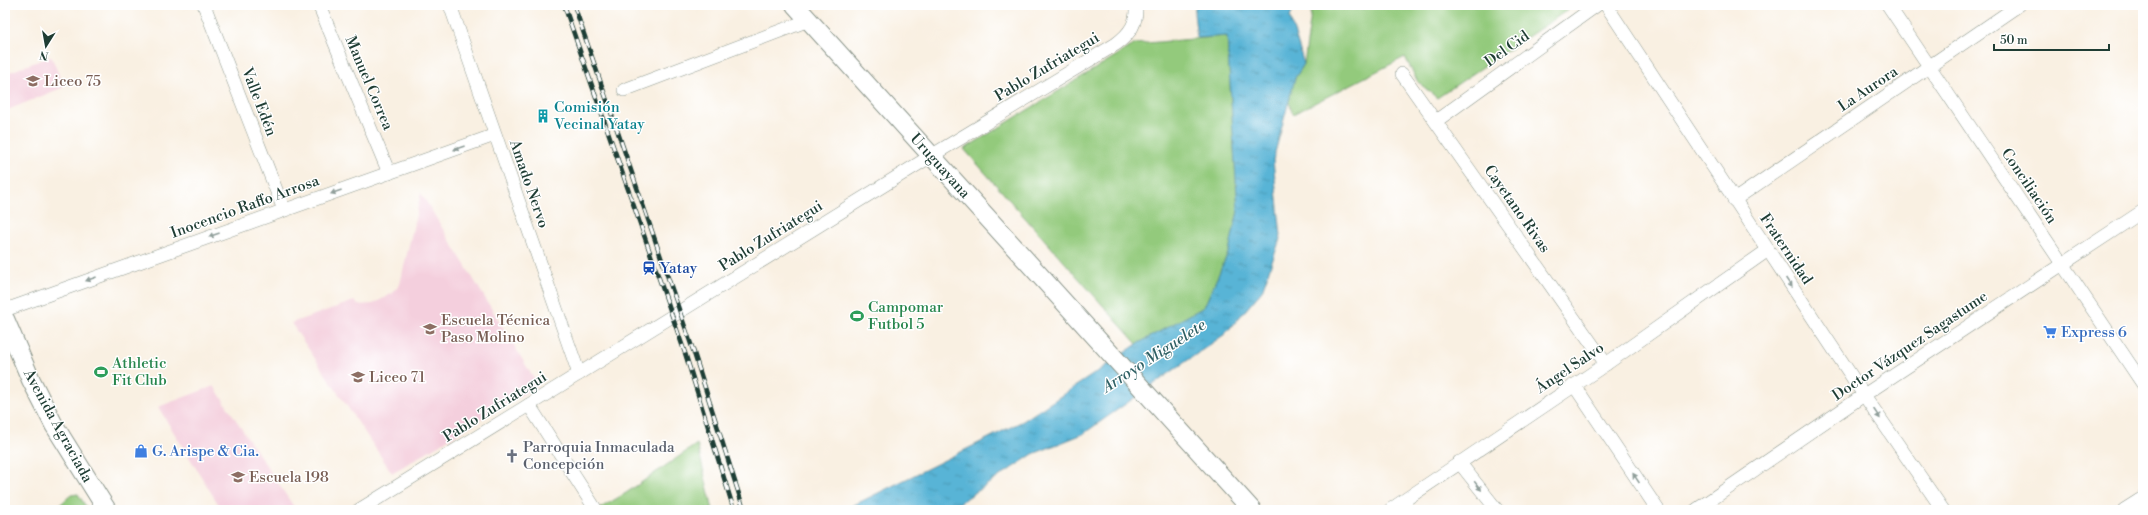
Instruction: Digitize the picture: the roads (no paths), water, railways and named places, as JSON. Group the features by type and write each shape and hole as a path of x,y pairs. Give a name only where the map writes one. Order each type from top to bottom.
{"street":[{"name":"Valle Edén","path":"204,5 284,210"},
{"name":"Manuel Correa","path":"319,5 389,173"},
{"name":"Amado Nervo","path":"450,5 578,374"},
{"name":"Pablo Zufriategui","path":"359,510 931,156 1116,44 1125,38 1135,24 1136,5"},
{"name":"Del Cid","path":"1436,121 1597,5"},
{"name":"Fraternidad","path":"1606,5 1734,200 1942,510"},
{"name":"Conciliación","path":"1888,5 1928,67 2143,384"},
{"name":"La Aurora","path":"1734,200 2019,5"},
{"path":"624,90 800,11"},
{"name":"Uruguayana","path":"800,11 1252,510"},
{"name":"Cayetano Rivas","path":"1402,74 1606,364"},
{"name":"Inocencio Raffo Arrosa","path":"5,310 496,135"},
{"name":"Doctor Vázquez Sagastume","path":"1696,510 1864,395 2143,211"},
{"name":"Ángel Salvo","path":"1390,510 1606,364 1768,250"},
{"name":"Avenida Agraciada","path":"5,319 31,380 54,425 107,510"},
{"path":"1574,385 1658,510"},
{"path":"529,405 596,510"},
{"path":"1459,462 1497,510"},
{"path":"2124,510 2143,498"}],"water":[{"name":"Arroyo Miguelete","path":"1196,5 1294,5 1290,18 1304,64 1295,78 1273,160 1281,236 1262,291 1225,334 1083,434 1033,454 949,510 844,510 1023,421 1137,344 1204,307 1229,251 1238,211 1227,36 1197,38 1194,13"}],"railway":[{"path":"564,5 685,353 734,510"},
{"path":"574,5 693,350 744,510"}],"place":[{"name":"Liceo 75","path":"33,81"},
{"name":"Comisión Vecinal Yatay","path":"543,116"},
{"name":"Yatay","path":"649,268"},
{"name":"Campomar Futbol 5","path":"857,316"},
{"name":"Escuela Técnica Paso Molino","path":"430,329"},
{"name":"Express 6","path":"2050,332"},
{"name":"Athletic Fit Club","path":"101,372"},
{"name":"Liceo 71","path":"358,377"},
{"name":"G. Arispe & Cia.","path":"141,451"},
{"name":"Parroquia Inmaculada Concepción","path":"512,456"},
{"name":"Escuela 198","path":"238,477"}]}
